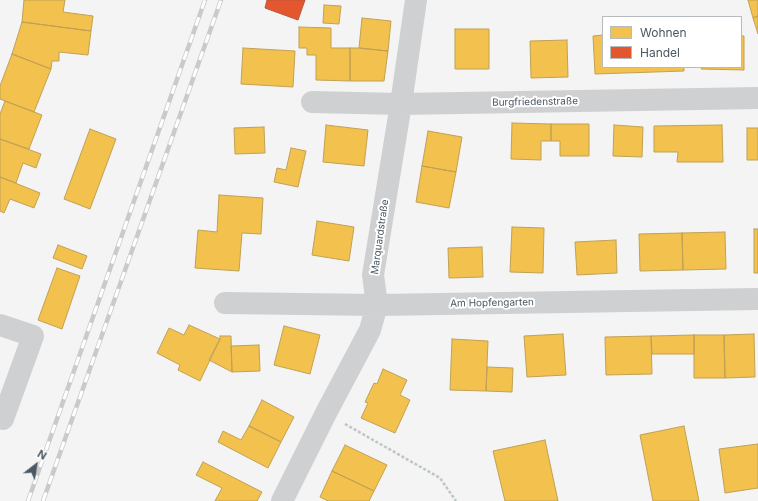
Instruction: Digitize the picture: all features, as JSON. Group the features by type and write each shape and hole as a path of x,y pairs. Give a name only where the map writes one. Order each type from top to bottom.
{"street":[{"name":"Marquardstraße","path":"282,501 370,330 377,305 373,275 401,104 416,0"},
{"name":"Burgfriedenstraße","path":"312,102 401,104 758,98"},
{"name":"Am Hopfengarten","path":"225,303 377,305 758,300"},
{"path":"0,325 33,336 3,419"}],"path":[{"path":"326,413 440,478 456,501"}],"building: Wohnen":[{"path":"24,0 65,0 63,12 93,16 91,31 22,22"},
{"path":"748,0 758,0 758,16 753,18"},
{"path":"324,5 341,6 339,24 323,23"},
{"path":"758,16 758,34 753,18"},
{"path":"362,18 391,21 388,51 359,48"},
{"path":"22,22 91,31 88,55 59,52 59,61 52,61 51,69 12,54"},
{"path":"299,27 331,28 331,48 350,48 350,81 316,80 316,55 307,55 307,48 299,48"},
{"path":"455,29 489,29 489,69 455,69"},
{"path":"602,35 602,68 684,68 684,71 595,74 593,36"},
{"path":"742,36 744,36 744,70 701,69 742,68"},
{"path":"567,40 568,77 531,78 530,41"},
{"path":"243,48 295,51 293,87 241,84"},
{"path":"350,48 388,51 384,81 350,81"},
{"path":"12,54 51,69 34,112 0,99 0,86"},
{"path":"5,101 42,115 29,149 0,139 0,114"},
{"path":"512,123 551,124 551,141 541,141 541,160 511,159"},
{"path":"551,124 589,124 589,156 560,156 560,141 551,141"},
{"path":"326,125 368,130 364,166 323,162"},
{"path":"614,125 643,127 642,157 613,156"},
{"path":"722,125 723,162 677,162 678,152 654,152 654,126"},
{"path":"264,127 265,153 235,154 234,128"},
{"path":"747,128 758,128 758,160 747,160"},
{"path":"90,129 116,139 90,209 64,199"},
{"path":"428,131 462,137 456,172 422,166"},
{"path":"0,139 41,154 36,168 23,163 16,183 0,177"},
{"path":"291,148 306,151 298,187 274,182 277,168 286,170"},
{"path":"422,166 456,172 449,208 416,202"},
{"path":"0,177 40,193 34,208 10,199 4,213 0,211"},
{"path":"219,195 263,198 261,234 242,233 239,271 195,268 198,230 217,232"},
{"path":"317,221 354,227 349,261 312,255"},
{"path":"512,227 544,228 543,273 510,272"},
{"path":"754,229 758,229 758,273 754,273"},
{"path":"725,232 726,269 683,270 682,233"},
{"path":"682,233 683,270 640,271 639,234"},
{"path":"616,240 617,273 577,275 575,242"},
{"path":"58,245 87,256 82,269 53,258"},
{"path":"482,247 483,277 449,278 448,248"},
{"path":"57,268 80,276 62,329 38,320"},
{"path":"189,325 220,339 200,381 178,370 180,365 157,353 169,328 184,335"},
{"path":"284,326 320,335 310,374 274,365"},
{"path":"563,334 566,375 527,377 524,336"},
{"path":"754,334 755,377 725,378 724,335"},
{"path":"694,335 724,335 725,378 694,378"},
{"path":"694,335 694,354 652,354 651,336"},
{"path":"220,336 231,336 232,372 209,360 220,339"},
{"path":"651,336 652,374 606,375 605,337"},
{"path":"452,339 488,341 486,391 450,390"},
{"path":"259,345 260,371 232,372 231,346"},
{"path":"487,367 513,368 512,392 486,391"},
{"path":"383,369 407,380 400,395 410,400 395,433 361,418 368,403 365,402 374,383 377,384"},
{"path":"262,400 294,417 281,442 249,426"},
{"path":"249,426 281,442 268,468 218,442 223,431 241,440"},
{"path":"684,426 699,501 653,501 640,435"},
{"path":"545,440 558,501 505,501 493,451"},
{"path":"758,444 758,488 725,493 719,449"},
{"path":"345,445 387,465 374,491 332,471"},
{"path":"203,462 262,492 257,501 215,501 222,488 196,475"},
{"path":"332,471 374,491 369,501 328,501 320,497"}],"building: Handel":[{"path":"267,0 305,0 298,20 265,8"}],"railway":[{"path":"28,501 205,0"},
{"path":"43,501 221,0"}]}
